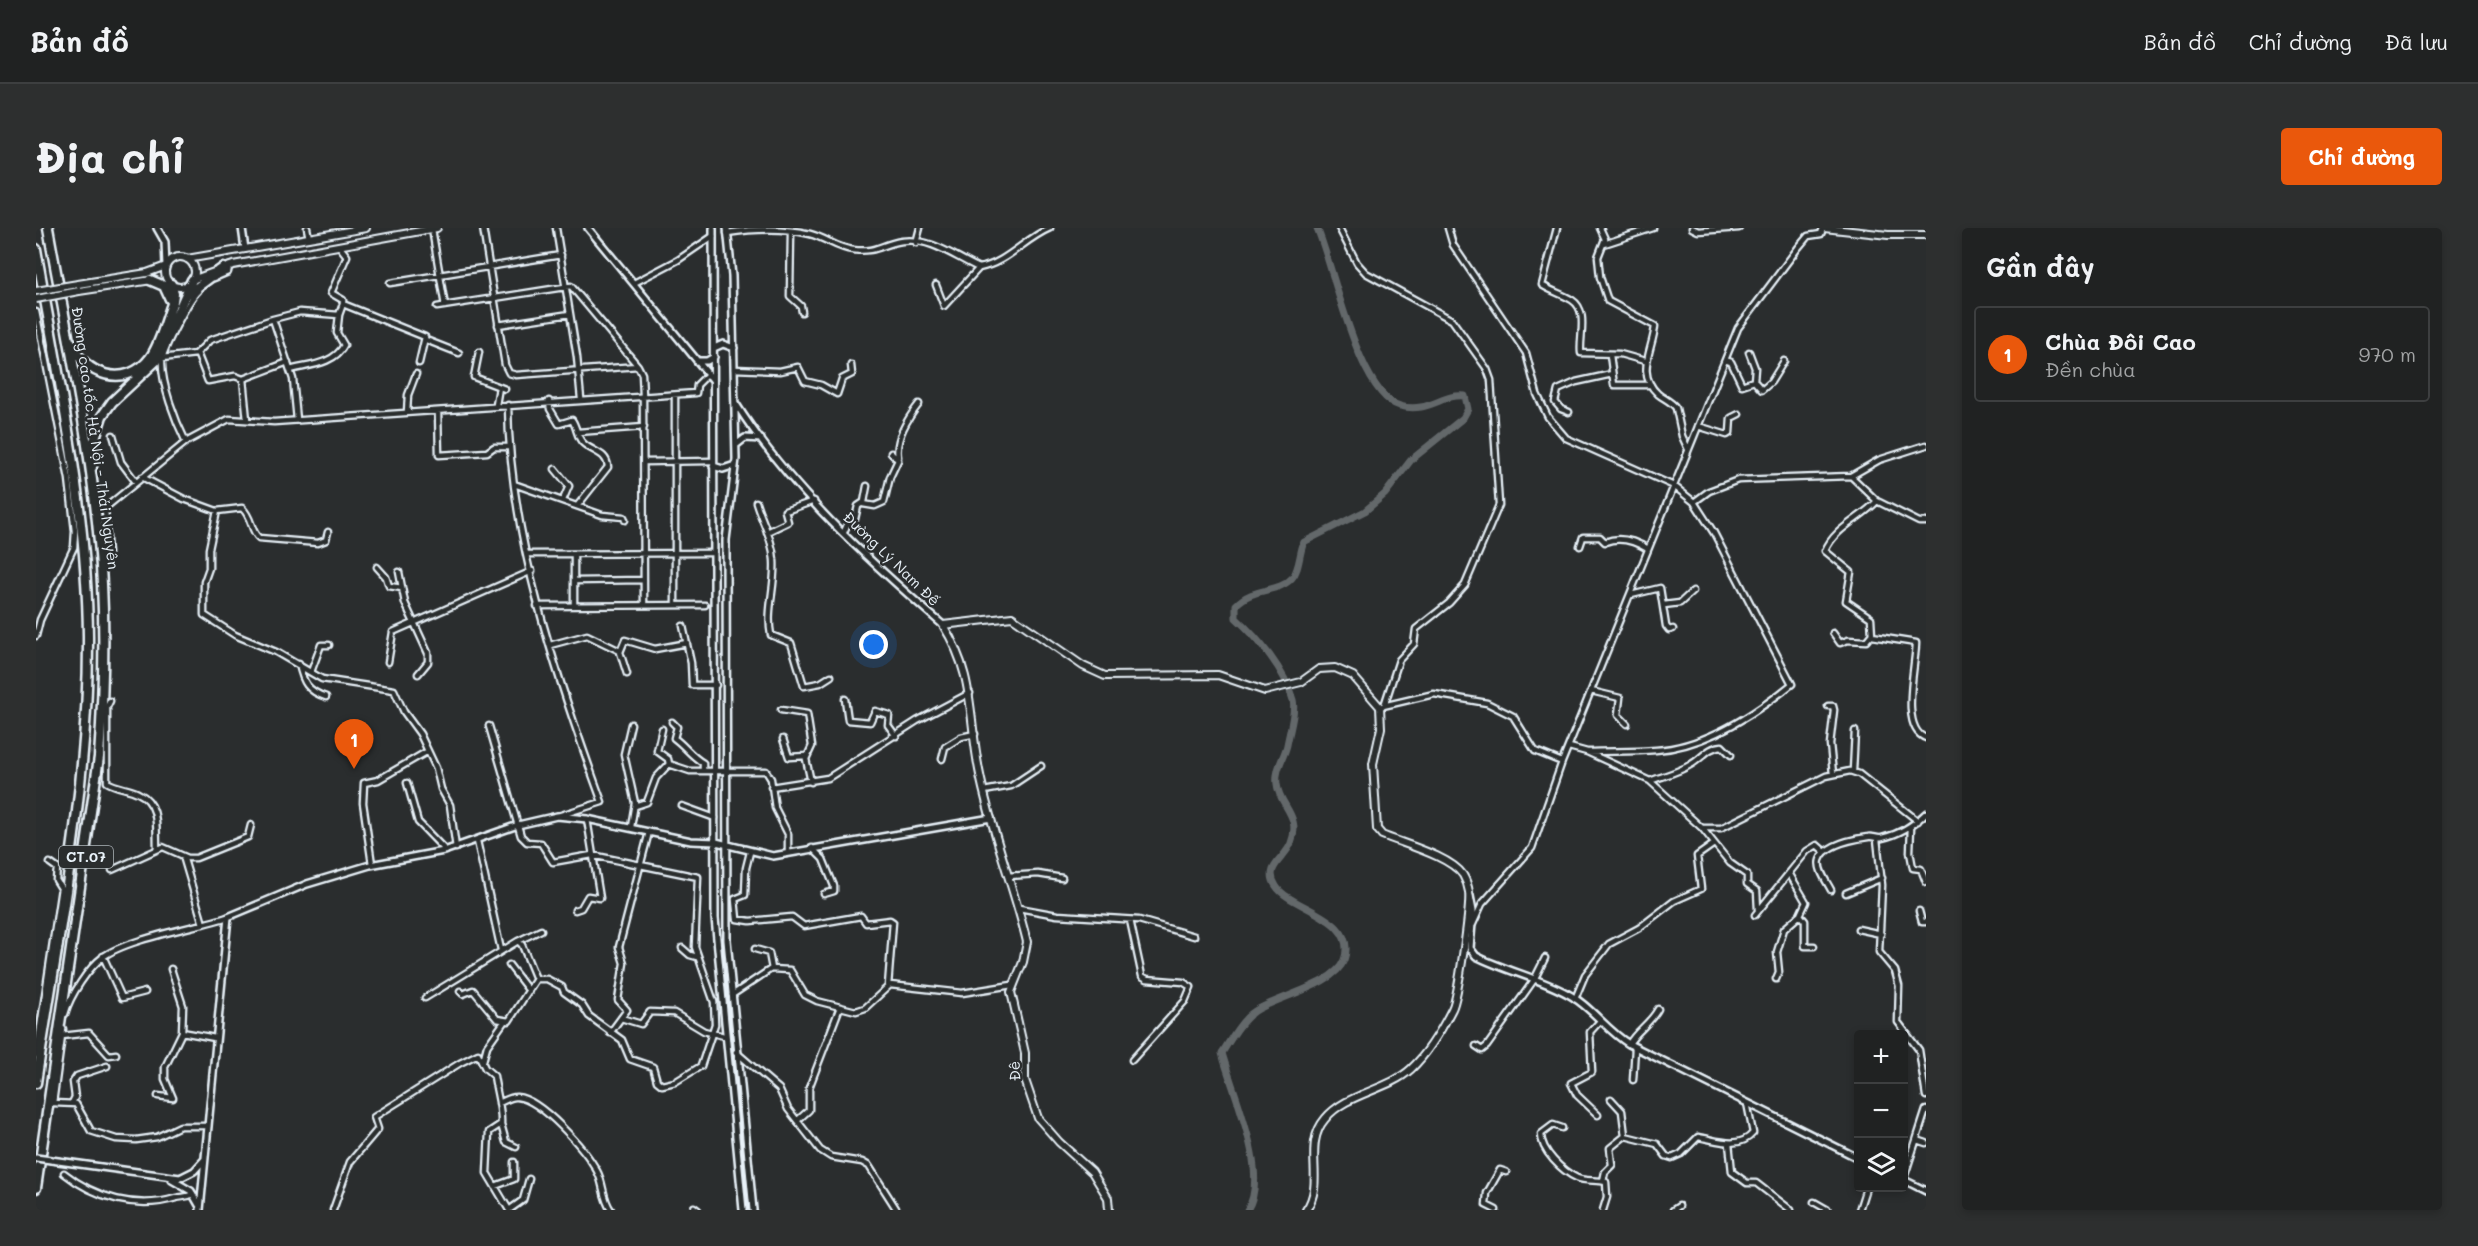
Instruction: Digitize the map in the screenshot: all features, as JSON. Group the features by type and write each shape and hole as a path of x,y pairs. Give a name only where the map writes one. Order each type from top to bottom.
{"highway":[{"path":"49,228 71,342 78,356 90,368 103,375 118,376 132,372 143,364 154,351 176,304 192,280"},
{"name":"Đường cao tốc Hà Nội - Thái Nguyên","path":"36,1188 99,757 104,635 97,524 49,228"},
{"name":"Đường cao tốc Hà Nội - Thái Nguyên","path":"36,249 81,526 86,583 87,694 83,755 36,1083"},
{"path":"176,304 198,284 226,267"},
{"path":"36,270 59,409 67,431"},
{"path":"150,280 164,286 176,304"},
{"path":"97,524 92,454 97,426 106,409 160,354 176,304 171,284"}],"main road":[{"path":"36,299 147,273 166,266 178,257 187,259 366,228"},
{"path":"36,291 150,280 180,287 226,267 435,228"},
{"path":"1824,228 1888,235 1926,235"},
{"path":"187,259 194,266 192,280"},
{"path":"166,266 165,276 171,284"},
{"name":"Đường Lý Nam Đế","path":"943,625 1012,617 1083,666 1105,676 1218,675 1261,691 1277,690 1299,682 1319,669 1335,668 1353,676 1382,706"},
{"path":"943,625 960,655 970,693 984,791 1018,908 1026,951 1012,985"},
{"path":"1306,1210 1315,1193 1313,1158 1317,1132 1325,1119 1363,1094 1394,1082 1411,1068 1436,1038 1453,1009 1463,951 1469,892 1463,876 1453,865 1382,835 1377,829 1373,764 1381,728 1382,706"},
{"name":"Đê","path":"1012,985 1012,999 1026,1053 1025,1080 1038,1119 1092,1172 1108,1198 1109,1210"}],"street":[{"path":"157,228 165,242 166,266"},
{"path":"242,228 245,249"},
{"path":"307,228 309,238"},
{"path":"435,228 445,306"},
{"path":"483,228 498,325 509,373 579,372 638,366"},
{"path":"556,228 567,286 581,399"},
{"path":"588,228 714,381"},
{"path":"713,228 715,918 724,1036 743,1210"},
{"path":"916,243 920,228"},
{"path":"936,285 944,306 979,268 1003,260 1041,230 1050,228"},
{"path":"1339,228 1357,263 1366,273 1452,320 1487,369 1491,380 1499,505 1465,585 1449,603 1416,629 1414,644 1399,660 1382,706"},
{"path":"1448,228 1453,245 1526,353 1537,394 1548,417 1566,438 1674,486 1694,502 1713,533 1792,684 1766,705 1699,740 1658,750 1587,752"},
{"path":"1557,228 1542,285 1571,299 1578,307 1582,319 1581,353 1625,355 1645,362"},
{"path":"1600,228 1604,244"},
{"path":"1653,228 1604,244 1599,253 1599,268 1609,303 1655,326 1645,362 1651,385 1676,408 1682,436 1689,450"},
{"path":"1692,228 1698,231 1739,228"},
{"path":"1470,929 1482,904 1532,848 1562,762 1738,328 1808,236 1821,234 1824,228"},
{"path":"753,1210 727,940 726,540 736,445 732,276 727,230 781,229 810,234 839,248 863,251 875,251 900,242 916,243 938,247 979,268"},
{"path":"791,231 790,296 801,306 802,312"},
{"path":"634,283 678,260 713,236"},
{"path":"290,370 325,362 339,353 345,345 337,333 343,300 331,293 347,256 339,246"},
{"path":"390,283 561,255"},
{"path":"186,441 172,414 162,358 187,303 204,285 228,272 226,267"},
{"path":"437,308 567,286 574,287 638,366 642,374 644,427 644,605"},
{"path":"343,304 459,353"},
{"path":"36,312 75,519 75,544 40,620 36,636"},
{"path":"162,358 197,353 210,340 300,312 339,315"},
{"path":"498,325 570,314"},
{"path":"273,320 290,370 297,420"},
{"path":"419,363 426,340"},
{"path":"714,348 723,345 734,348"},
{"path":"479,352 474,377 505,389"},
{"path":"1749,352 1755,368 1754,381 1760,389 1765,388 1784,362"},
{"path":"197,353 207,381 235,376 243,379 288,362"},
{"path":"1610,355 1616,385 1651,385"},
{"path":"697,361 707,361 714,357"},
{"path":"1725,360 1731,362 1742,385 1754,381"},
{"path":"734,369 780,371 798,367 803,380 837,394 843,378 852,374 851,365"},
{"path":"407,413 408,395 416,374"},
{"path":"102,559 108,554 104,510 186,441 229,418 297,420 581,399 675,395 696,393 697,385 708,374"},
{"path":"1569,412 1561,409 1555,402 1558,390 1576,382 1612,374"},
{"path":"243,379 247,420"},
{"path":"496,405 499,387"},
{"path":"675,395 675,605"},
{"path":"549,402 550,409 559,424 571,419 584,444 600,453 608,462 605,471 578,505"},
{"name":"Đường Lý Nam Đế","path":"735,402 761,439 814,501 943,625"},
{"path":"844,532 847,525 855,519 858,506 863,504 875,506 884,502 898,457 898,443 909,417 919,404"},
{"path":"208,1126 180,1126 149,1139 116,1139 89,1129 78,1107 72,1103 53,1103 62,1036 71,997 104,956 131,944 228,917 307,884 372,864 456,848 477,841 491,833 602,802 537,606 508,447 508,405"},
{"path":"438,411 436,440 439,455 487,452 497,447 508,447"},
{"path":"1698,426 1727,435 1730,433 1731,418 1739,414"},
{"path":"578,432 644,427"},
{"path":"113,435 121,462 136,482"},
{"path":"736,445 745,438 761,439"},
{"path":"1694,502 1709,491 1738,480 1851,476 1879,460 1926,445"},
{"path":"891,453 898,457"},
{"path":"644,462 713,464 723,469 735,465"},
{"path":"555,469 569,486 563,500"},
{"path":"1851,476 1877,501 1913,519 1926,522"},
{"path":"142,477 184,499 217,511 242,508 251,518 254,532 259,538 318,543 326,540 328,532"},
{"path":"514,484 602,515 624,517 625,520"},
{"path":"863,504 867,486"},
{"path":"767,532 788,522 785,511 814,501"},
{"path":"1833,633 1840,643 1850,640 1866,641 1871,635 1871,618 1846,601 1851,572 1825,550 1836,533 1866,513 1877,501"},
{"path":"756,502 774,561 772,603 768,618 771,635 792,643 804,686 820,683 831,676"},
{"path":"217,511 209,549 209,568 204,582 203,614 235,635 299,664 328,681 394,690 404,712 420,734 450,805 456,848"},
{"path":"1580,546 1583,537 1597,536 1605,542 1618,539 1636,542 1648,549"},
{"path":"528,554 714,553"},
{"path":"574,554 574,606"},
{"path":"68,561 81,561"},
{"path":"377,567 386,577 389,586 402,588"},
{"path":"388,662 391,633 532,571"},
{"path":"399,572 405,603 428,659 427,664 418,674"},
{"path":"574,580 644,580"},
{"path":"1630,595 1660,588 1666,626 1670,630 1673,628"},
{"path":"1664,605 1680,603 1693,591"},
{"path":"715,604 725,604"},
{"path":"537,606 705,605"},
{"path":"683,626 692,685 716,685"},
{"path":"550,645 587,635 620,651"},
{"path":"1871,635 1882,639 1916,643 1911,723 1920,736 1926,738"},
{"path":"627,674 620,651 626,640 655,649 687,643"},
{"path":"311,672 321,645 329,645"},
{"path":"299,664 300,676 311,692 326,697"},
{"path":"1591,691 1620,698 1618,715 1627,724"},
{"path":"771,788 831,777 970,693"},
{"path":"1382,706 1434,694 1487,703 1513,716 1535,751 1562,762"},
{"path":"845,699 848,720 870,722 875,711 878,711 889,715 889,727 896,736"},
{"path":"110,701 107,708 105,753 107,782 141,795 156,813 157,848"},
{"path":"1828,706 1833,706 1834,710 1830,744 1833,774"},
{"path":"781,710 807,713 812,746 806,756 811,782"},
{"path":"672,722 677,727 674,738 686,746 693,757 703,763 703,770"},
{"path":"631,724 624,754 635,806 631,827"},
{"path":"489,726 523,840 541,843 553,862 592,855 698,877 695,937 697,957 706,974 714,1002 712,1034 701,1066 664,1086 657,1081 651,1066 633,1062 624,1042 610,1033 565,993 561,986 547,980 536,979"},
{"path":"662,729 657,751 668,759 669,764"},
{"path":"1853,771 1855,731"},
{"path":"942,759 945,747 961,737 975,734"},
{"path":"783,739 789,757 806,756"},
{"path":"1650,781 1693,764 1707,751 1718,746 1724,747 1731,755"},
{"path":"1569,747 1587,752 1650,781 1702,828 1730,863 1747,875 1747,884 1757,891 1756,912 1814,846 1819,846 1825,852"},
{"path":"372,864 363,803 364,783 378,780 428,751"},
{"path":"669,764 690,771 766,771 771,779 778,817 789,834 788,852"},
{"path":"635,806 647,802 656,778 669,764"},
{"path":"984,791 1011,786 1041,766"},
{"path":"1702,828 1720,828 1833,774 1853,771 1918,821"},
{"path":"407,783 418,822 446,850"},
{"path":"682,806 716,818"},
{"path":"1831,890 1819,862 1825,852 1839,842 1868,837 1876,838 1911,827 1926,814"},
{"path":"557,816 631,827 691,841 716,842 773,856 991,818"},
{"path":"575,910 581,908 588,896 600,898 587,819"},
{"path":"112,870 157,848 167,848 192,859 225,848 251,835 251,825"},
{"path":"1911,827 1910,856 1913,868 1921,869 1926,882"},
{"path":"610,1033 627,1009 618,1000 624,963 620,947 649,832"},
{"path":"1876,838 1882,878 1879,952 1892,967 1898,980 1899,1026 1919,1050 1923,1062 1926,1096"},
{"path":"477,841 501,950"},
{"path":"1575,999 1585,975 1609,944 1639,928 1674,901 1701,889 1697,856 1714,843"},
{"path":"812,848 823,860 834,886 834,891 824,894"},
{"path":"732,995 772,969 789,970 805,994 840,1007 861,1010 888,986 893,939 890,920 866,923 861,916 804,926 792,917 750,921 738,919 735,899 745,895 746,868 750,852"},
{"path":"183,856 203,924"},
{"path":"36,1055 61,888 56,880 57,868 50,863"},
{"path":"1776,979 1779,972 1777,952 1784,929 1800,915 1806,899 1789,873"},
{"path":"1008,876 1038,874 1062,878"},
{"path":"1846,893 1882,878"},
{"path":"1469,892 1472,901 1470,948 1473,954 1575,999 1635,1048 1854,1156"},
{"path":"1472,901 1482,904"},
{"path":"1018,908 1058,915 1130,920 1194,936"},
{"path":"1919,911 1923,922 1926,922"},
{"path":"1800,915 1805,920 1805,946 1814,946"},
{"path":"200,1210 228,917"},
{"path":"1130,920 1142,976 1147,980 1172,981 1191,987 1185,1001 1132,1060"},
{"path":"1858,929 1881,934"},
{"path":"425,998 518,940 541,930"},
{"path":"483,1062 487,1046 504,1022 511,1020 536,979 527,952 518,940"},
{"path":"682,948 687,949 690,955 697,957"},
{"path":"754,949 770,953 772,969"},
{"path":"104,956 122,998 145,992"},
{"path":"1476,1046 1484,1049 1534,980 1545,958"},
{"path":"509,965 529,991"},
{"path":"158,1096 173,1098 165,1078 165,1067 182,1032 182,1002 171,969"},
{"path":"888,986 951,993 976,992 1012,985"},
{"path":"459,991 463,994 473,990 491,1013 504,1022"},
{"path":"798,1120 809,1110 809,1088 840,1007"},
{"path":"1629,1044 1634,1035 1650,1023 1658,1009"},
{"path":"621,1018 641,1024 650,1012 674,1013 712,1034 724,1036"},
{"path":"1598,1115 1577,1095 1571,1083 1592,1072 1590,1032 1600,1021"},
{"path":"182,1032 215,1038"},
{"path":"62,1036 88,1033 109,1055 116,1054"},
{"path":"1633,1080 1635,1048"},
{"path":"736,1052 775,1085 798,1120 825,1154 869,1166 897,1210"},
{"path":"333,1210 350,1162 378,1130 374,1117 475,1054 479,1055 494,1076 495,1092 500,1103 501,1124 507,1143 516,1147"},
{"path":"72,1103 75,1097 74,1079 107,1066"},
{"path":"500,1103 512,1097 520,1097 549,1113 561,1129 583,1148 598,1173 611,1210"},
{"path":"1611,1099 1622,1111 1625,1136"},
{"path":"1625,1136 1657,1144 1666,1156 1672,1158 1681,1154 1698,1137 1729,1143 1743,1141 1753,1135 1747,1103"},
{"path":"1908,1164 1926,1110"},
{"path":"501,1124 490,1130 486,1161 487,1173 509,1210 523,1200 529,1179"},
{"path":"1562,1128 1553,1125 1540,1134 1542,1143 1566,1171 1578,1179 1603,1181 1607,1186 1603,1210"},
{"path":"1603,1181 1605,1172 1611,1165 1610,1148 1625,1136"},
{"path":"1917,1140 1926,1143"},
{"path":"1729,1143 1732,1172 1747,1183 1756,1183 1791,1210"},
{"path":"36,1158 168,1178 184,1177 204,1160"},
{"path":"495,1186 514,1179 514,1162"},
{"path":"1496,1210 1486,1205 1486,1195 1500,1170 1506,1172"},
{"path":"64,1173 88,1191 127,1201 162,1202 179,1197 186,1198 194,1194"},
{"path":"168,1178 186,1186 194,1194 200,1210"},
{"path":"1908,1181 1926,1191"},
{"path":"1859,1210 1865,1192"},
{"path":"1814,1202 1828,1210"},
{"path":"1673,1210 1679,1206"}],"waterway":[{"path":"1247,1210 1253,1195 1255,1176 1252,1155 1241,1110 1222,1053 1241,1025 1255,1011 1318,983 1339,969 1344,960 1346,945 1342,934 1333,924 1284,894 1273,879 1274,868 1291,843 1294,833 1292,818 1277,784 1278,768 1287,745 1294,705 1284,677 1277,666 1262,645 1236,618 1236,605 1250,595 1280,586 1292,578 1297,570 1304,542 1365,511 1385,494 1411,460 1463,418 1468,409 1465,396 1450,397 1427,406 1410,408 1400,406 1385,397 1372,379 1349,328 1317,228"}],"tunnel":[{"path":"84,561 102,559"},
{"path":"81,751 100,753"}],"place":[{"name":"Chùa Đôi Cao","path":"354,769"}]}
